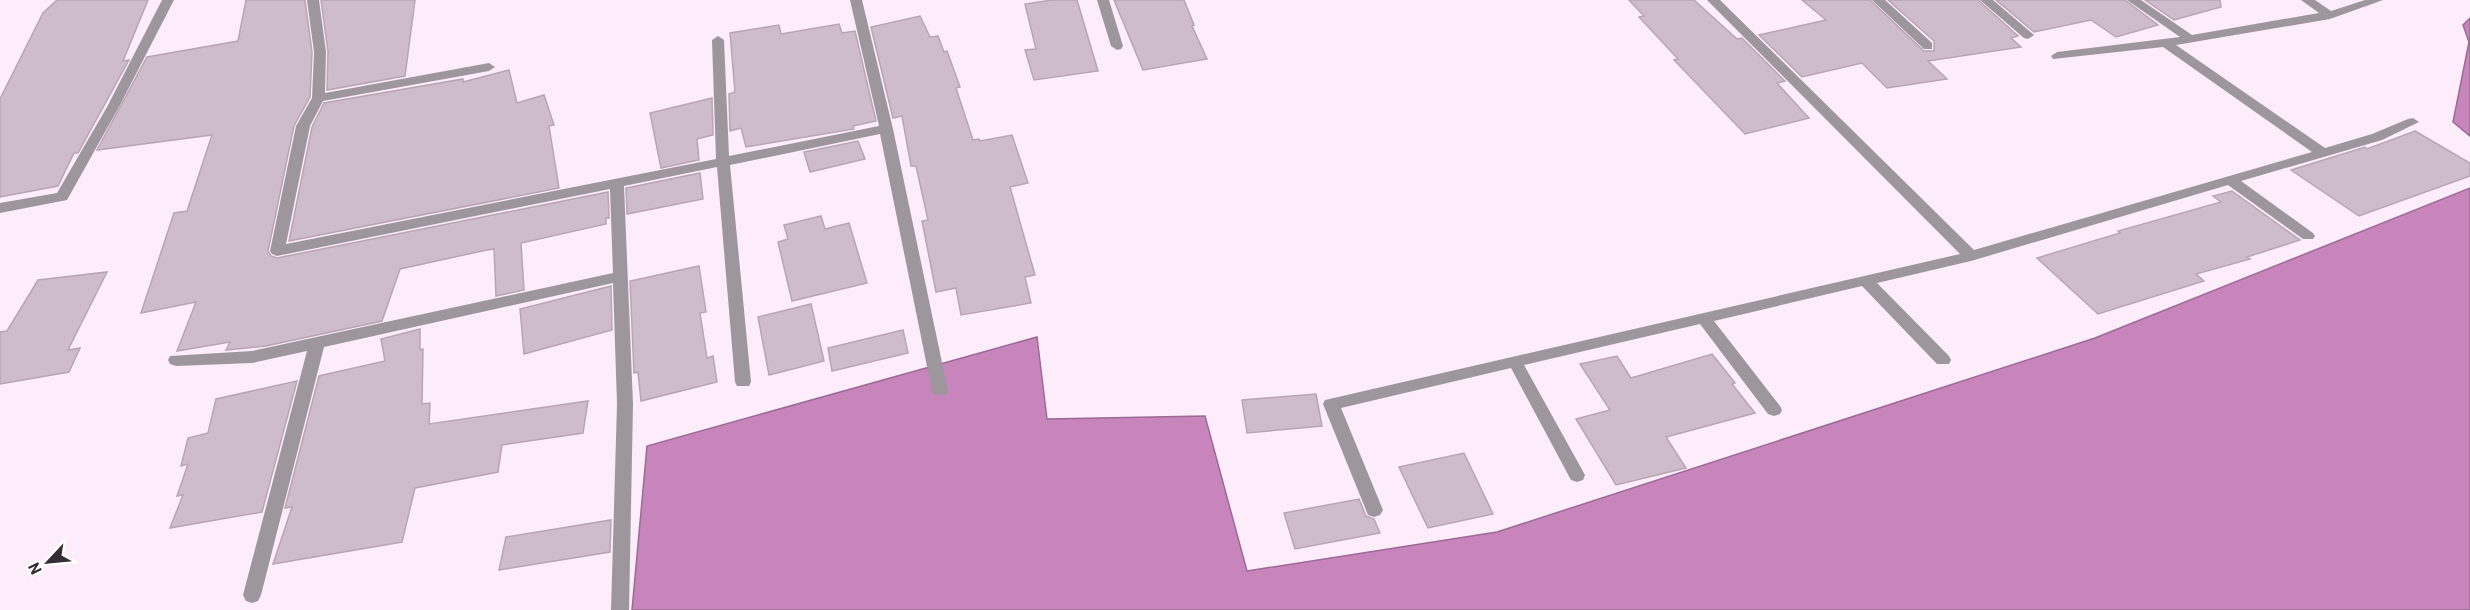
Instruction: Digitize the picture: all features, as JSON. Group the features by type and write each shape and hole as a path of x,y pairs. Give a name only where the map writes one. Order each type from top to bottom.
{"street":[{"path":"0,208 62,197 113,107 168,0"},
{"path":"313,0 320,52 318,98 303,126 278,251 886,129"},
{"path":"856,0 886,129 940,391"},
{"path":"1103,0 1117,46"},
{"path":"1713,0 1971,256"},
{"path":"1878,0 1928,46"},
{"path":"1986,0 2028,35"},
{"path":"2133,0 2188,37"},
{"path":"2307,0 2330,15"},
{"path":"2057,56 2165,43 2188,37 2330,15 2377,0"},
{"path":"718,40 723,163 743,382"},
{"path":"2165,43 2323,153"},
{"path":"318,98 489,67"},
{"path":"1374,510 1331,404 1971,256 2377,137 2413,122"},
{"path":"2230,180 2308,236"},
{"path":"617,183 625,404 620,610"},
{"path":"176,360 252,357 619,277"},
{"path":"1866,280 1942,360"},
{"path":"1704,318 1774,410"},
{"path":"252,596 316,343"},
{"path":"1515,362 1577,475"}],"shaded area":[{"path":"2470,18 2470,136 2453,122 2469,42 2463,25"},
{"path":"2470,188 2470,610 632,610 647,446 1037,337 1047,419 1205,416 1247,571 1497,532 2095,338"}],"building":[{"path":"57,0 148,0 123,61 129,60 78,153 74,153 58,186 0,197 0,99 43,13"},
{"path":"246,0 305,0 312,52 310,97 294,126 268,251 271,256 277,258 608,192 609,218 606,218 606,224 521,243 524,290 496,296 494,249 482,251 400,269 382,321 266,346 226,350 230,342 177,351 196,302 141,313 174,213 187,211 212,135 97,150 147,57 238,41"},
{"path":"321,0 415,0 405,76 327,90 328,52"},
{"path":"1052,0 1077,0 1098,71 1034,80 1025,50 1036,49 1025,4"},
{"path":"1114,0 1184,0 1194,25 1192,26 1207,59 1143,70"},
{"path":"1629,0 1694,0 1737,39 1742,38 1785,81 1777,83 1809,118 1745,134 1674,60 1678,59 1639,17 1644,16"},
{"path":"1802,0 1870,0 1924,51 1934,51 1934,41 1888,0 1978,0 2018,36 2011,38 2021,47 1928,61 1947,79 1887,88 1862,63 1802,77 1759,35 1826,20"},
{"path":"1996,0 2125,0 2158,25 2116,37 2091,20 2034,32"},
{"path":"2145,0 2220,0 2221,7 2174,20"},
{"path":"920,16 930,37 938,36 944,52 947,51 960,87 956,88 973,140 979,139 980,141 1012,135 1028,183 1010,187 1035,275 1025,277 1031,303 961,315 956,288 936,292 922,221 928,220 916,166 911,166 902,116 893,118 871,27"},
{"path":"839,24 842,33 855,31 876,121 853,126 854,129 746,147 741,128 730,131 729,94 735,92 730,33 779,25 781,34"},
{"path":"509,70 517,103 544,95 554,125 549,126 559,188 289,241 312,127 324,103 463,79 463,82"},
{"path":"712,98 713,135 697,139 699,160 661,168 650,113"},
{"path":"2415,131 2470,163 2470,176 2359,216 2291,170 2365,147 2367,149"},
{"path":"858,141 865,159 810,172 804,152"},
{"path":"700,173 703,199 627,214 626,188"},
{"path":"2232,191 2300,240 2247,257 2250,259 2196,274 2204,281 2098,314 2037,258 2120,233 2118,231 2221,202 2213,196"},
{"path":"821,216 825,229 849,223 867,283 792,301 778,242 788,239 784,225"},
{"path":"699,266 706,312 700,313 707,358 713,356 717,382 641,401 638,372 634,373 630,281"},
{"path":"107,272 68,350 80,348 69,372 0,384 0,332 7,331 38,280"},
{"path":"611,286 612,330 524,354 520,309"},
{"path":"811,304 824,361 769,375 758,317"},
{"path":"420,329 420,350 423,349 422,404 430,403 429,424 588,401 583,433 502,445 498,472 415,488 402,542 273,564 292,507 285,508 319,376 385,361 381,339"},
{"path":"903,330 908,353 832,371 828,348"},
{"path":"1712,354 1755,413 1666,437 1686,468 1616,485 1576,419 1610,410 1580,364 1617,356 1631,378"},
{"path":"297,381 262,512 170,528 183,495 177,496 188,464 181,466 188,438 208,433 216,399"},
{"path":"1316,394 1322,426 1247,433 1242,400"},
{"path":"1464,453 1493,514 1428,528 1399,467"},
{"path":"1359,499 1366,516 1374,519 1380,533 1295,549 1284,513"},
{"path":"611,520 610,552 499,570 506,537"}]}
